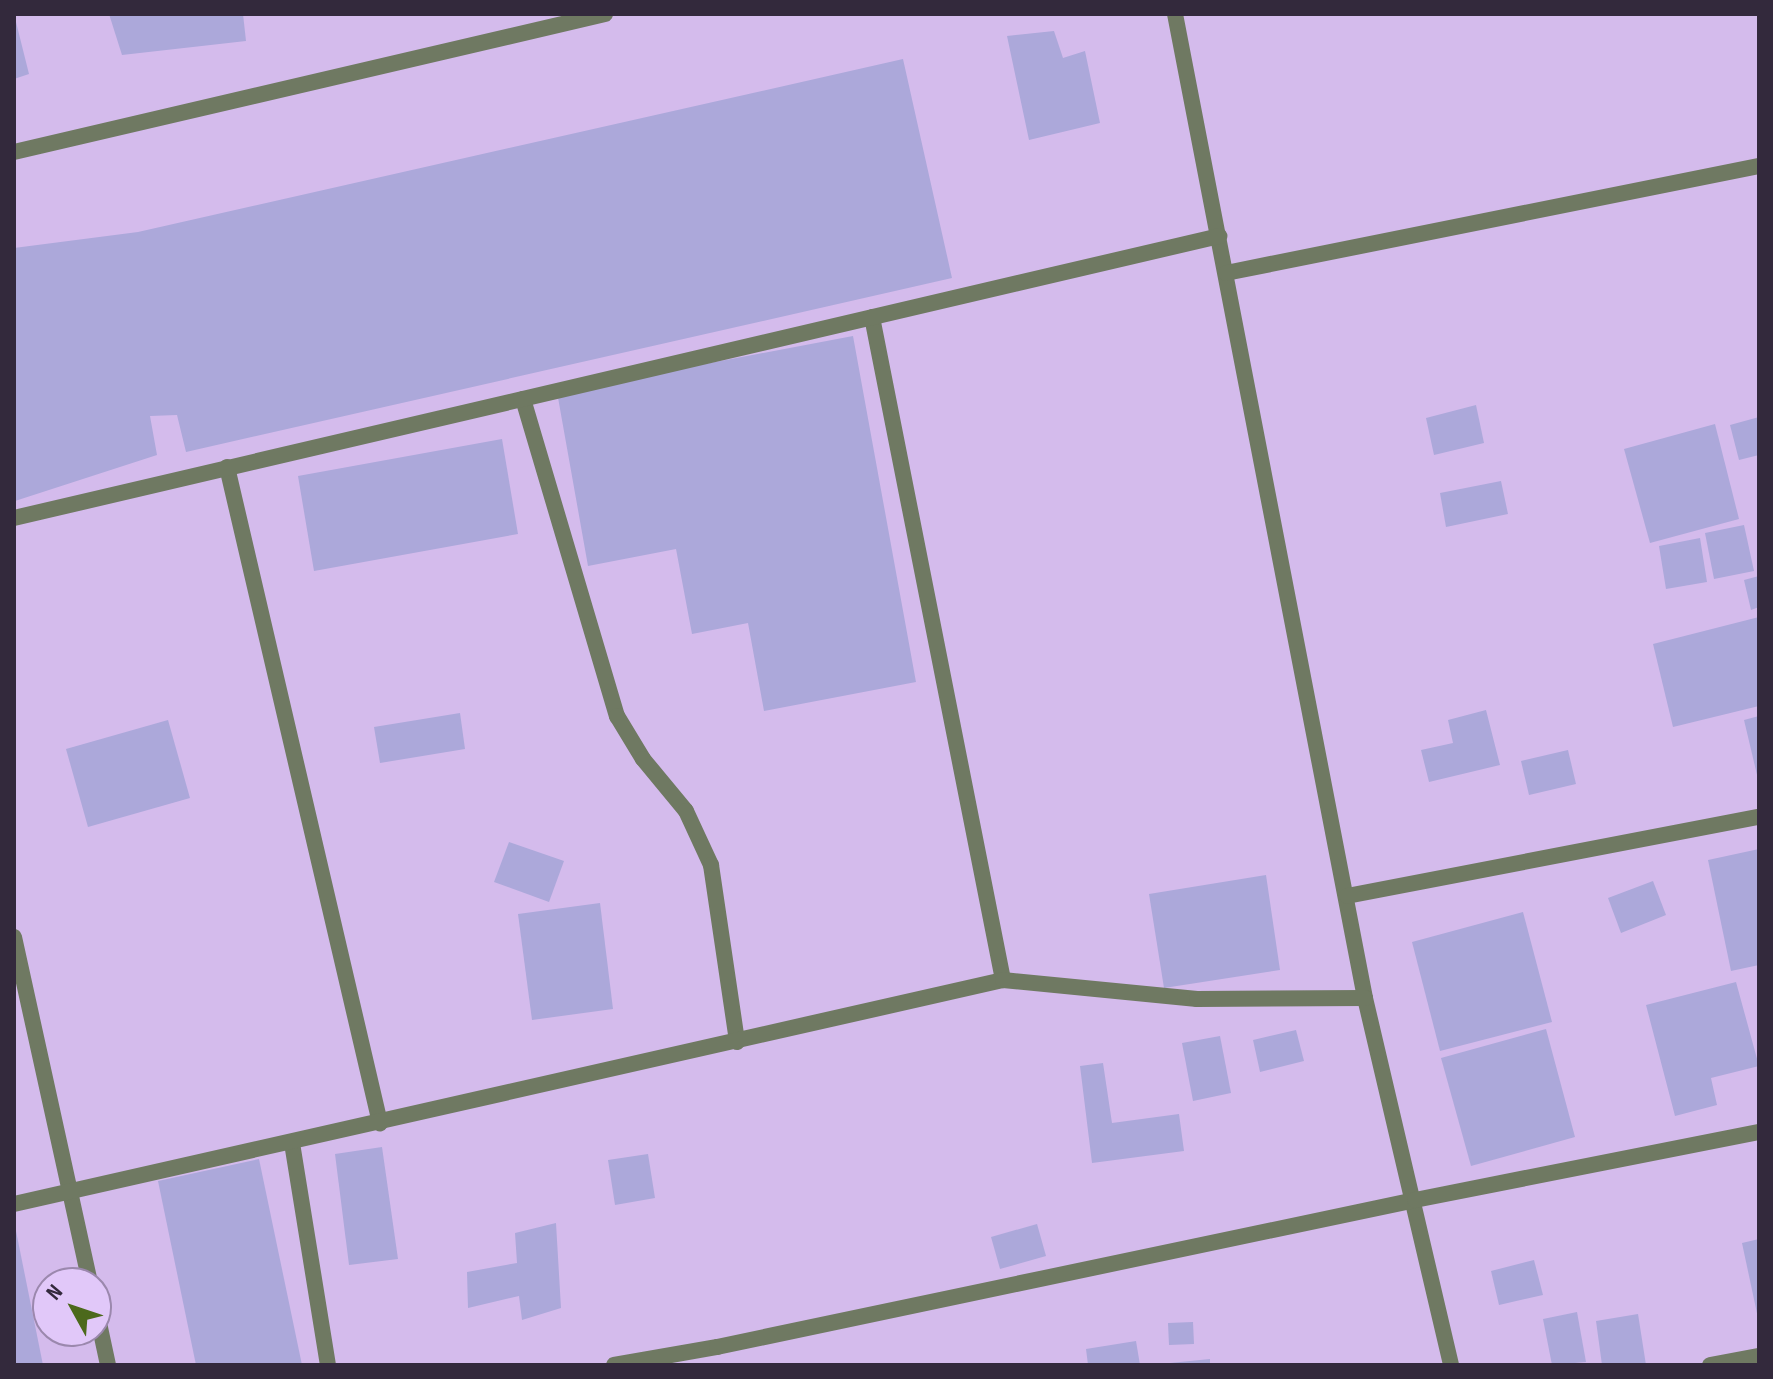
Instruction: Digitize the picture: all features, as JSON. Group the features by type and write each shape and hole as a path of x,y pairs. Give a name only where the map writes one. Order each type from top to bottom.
{"street":[{"path":"14,152 605,14"},
{"path":"1175,14 1365,998 1415,1200 1451,1365"},
{"path":"1226,273 1759,166"},
{"path":"14,518 1219,236"},
{"path":"872,317 1003,980"},
{"path":"523,399 617,716 643,759 686,811 711,865 737,1042"},
{"path":"227,467 380,1123"},
{"path":"1347,896 1759,817"},
{"path":"14,937 87,1267"},
{"path":"14,1204 71,1194 1003,980 1197,999 1365,998"},
{"path":"614,1365 717,1347 1415,1200 1759,1132"},
{"path":"292,1143 328,1365"},
{"path":"717,1347 721,1365"},
{"path":"1710,1365 1759,1356"}],"building":[{"path":"14,14 29,74 14,79"},
{"path":"109,14 243,14 246,41 122,55"},
{"path":"1054,31 1063,58 1085,51 1100,123 1029,140 1007,36"},
{"path":"903,59 952,278 186,452 177,415 150,416 157,455 15,501 14,248 138,232"},
{"path":"853,336 916,682 764,711 748,623 692,634 676,549 588,566 557,392"},
{"path":"1476,405 1484,443 1434,455 1426,418"},
{"path":"1759,417 1759,455 1739,460 1730,425"},
{"path":"1715,424 1739,519 1650,543 1624,449"},
{"path":"502,439 518,534 314,571 298,476"},
{"path":"1501,481 1508,514 1446,527 1440,493"},
{"path":"1744,525 1754,571 1714,579 1705,533"},
{"path":"1700,538 1707,582 1666,589 1659,546"},
{"path":"1759,576 1759,607 1751,610 1744,580"},
{"path":"1759,617 1759,706 1673,727 1653,644"},
{"path":"1486,710 1500,765 1429,782 1421,750 1453,743 1448,720"},
{"path":"460,713 465,749 380,763 374,727"},
{"path":"1759,716 1759,779 1758,779 1744,720"},
{"path":"168,720 190,798 88,827 66,749"},
{"path":"1568,750 1576,784 1529,795 1521,761"},
{"path":"509,842 564,861 549,902 494,882"},
{"path":"1759,849 1759,965 1731,971 1708,860"},
{"path":"1266,875 1280,970 1164,988 1149,894"},
{"path":"1653,881 1666,915 1621,933 1608,898"},
{"path":"600,903 613,1009 532,1020 518,914"},
{"path":"1523,912 1552,1022 1440,1051 1412,942"},
{"path":"1736,982 1759,1066 1711,1078 1717,1105 1675,1116 1646,1005"},
{"path":"1546,1029 1575,1137 1471,1166 1441,1058"},
{"path":"1296,1030 1304,1061 1260,1072 1253,1040"},
{"path":"1220,1036 1231,1093 1193,1101 1182,1043"},
{"path":"1103,1063 1112,1123 1179,1114 1184,1151 1092,1163 1080,1066"},
{"path":"382,1147 398,1259 349,1265 335,1154"},
{"path":"648,1154 655,1198 615,1205 608,1160"},
{"path":"259,1159 302,1365 196,1365 158,1181"},
{"path":"556,1223 561,1308 522,1320 519,1296 468,1308 467,1272 517,1263 515,1233"},
{"path":"1037,1224 1046,1256 1000,1269 991,1237"},
{"path":"15,1226 32,1310 32,1347 39,1347 43,1365 14,1365"},
{"path":"1759,1239 1759,1318 1758,1318 1742,1243"},
{"path":"1534,1260 1543,1295 1499,1305 1491,1271"},
{"path":"1577,1312 1586,1362 1552,1365 1543,1319"},
{"path":"1638,1314 1646,1365 1602,1365 1596,1321"},
{"path":"1193,1322 1194,1344 1169,1345 1168,1323"},
{"path":"1136,1341 1140,1365 1088,1365 1086,1349"},
{"path":"1210,1359 1210,1365 1170,1365 1170,1363"}]}
